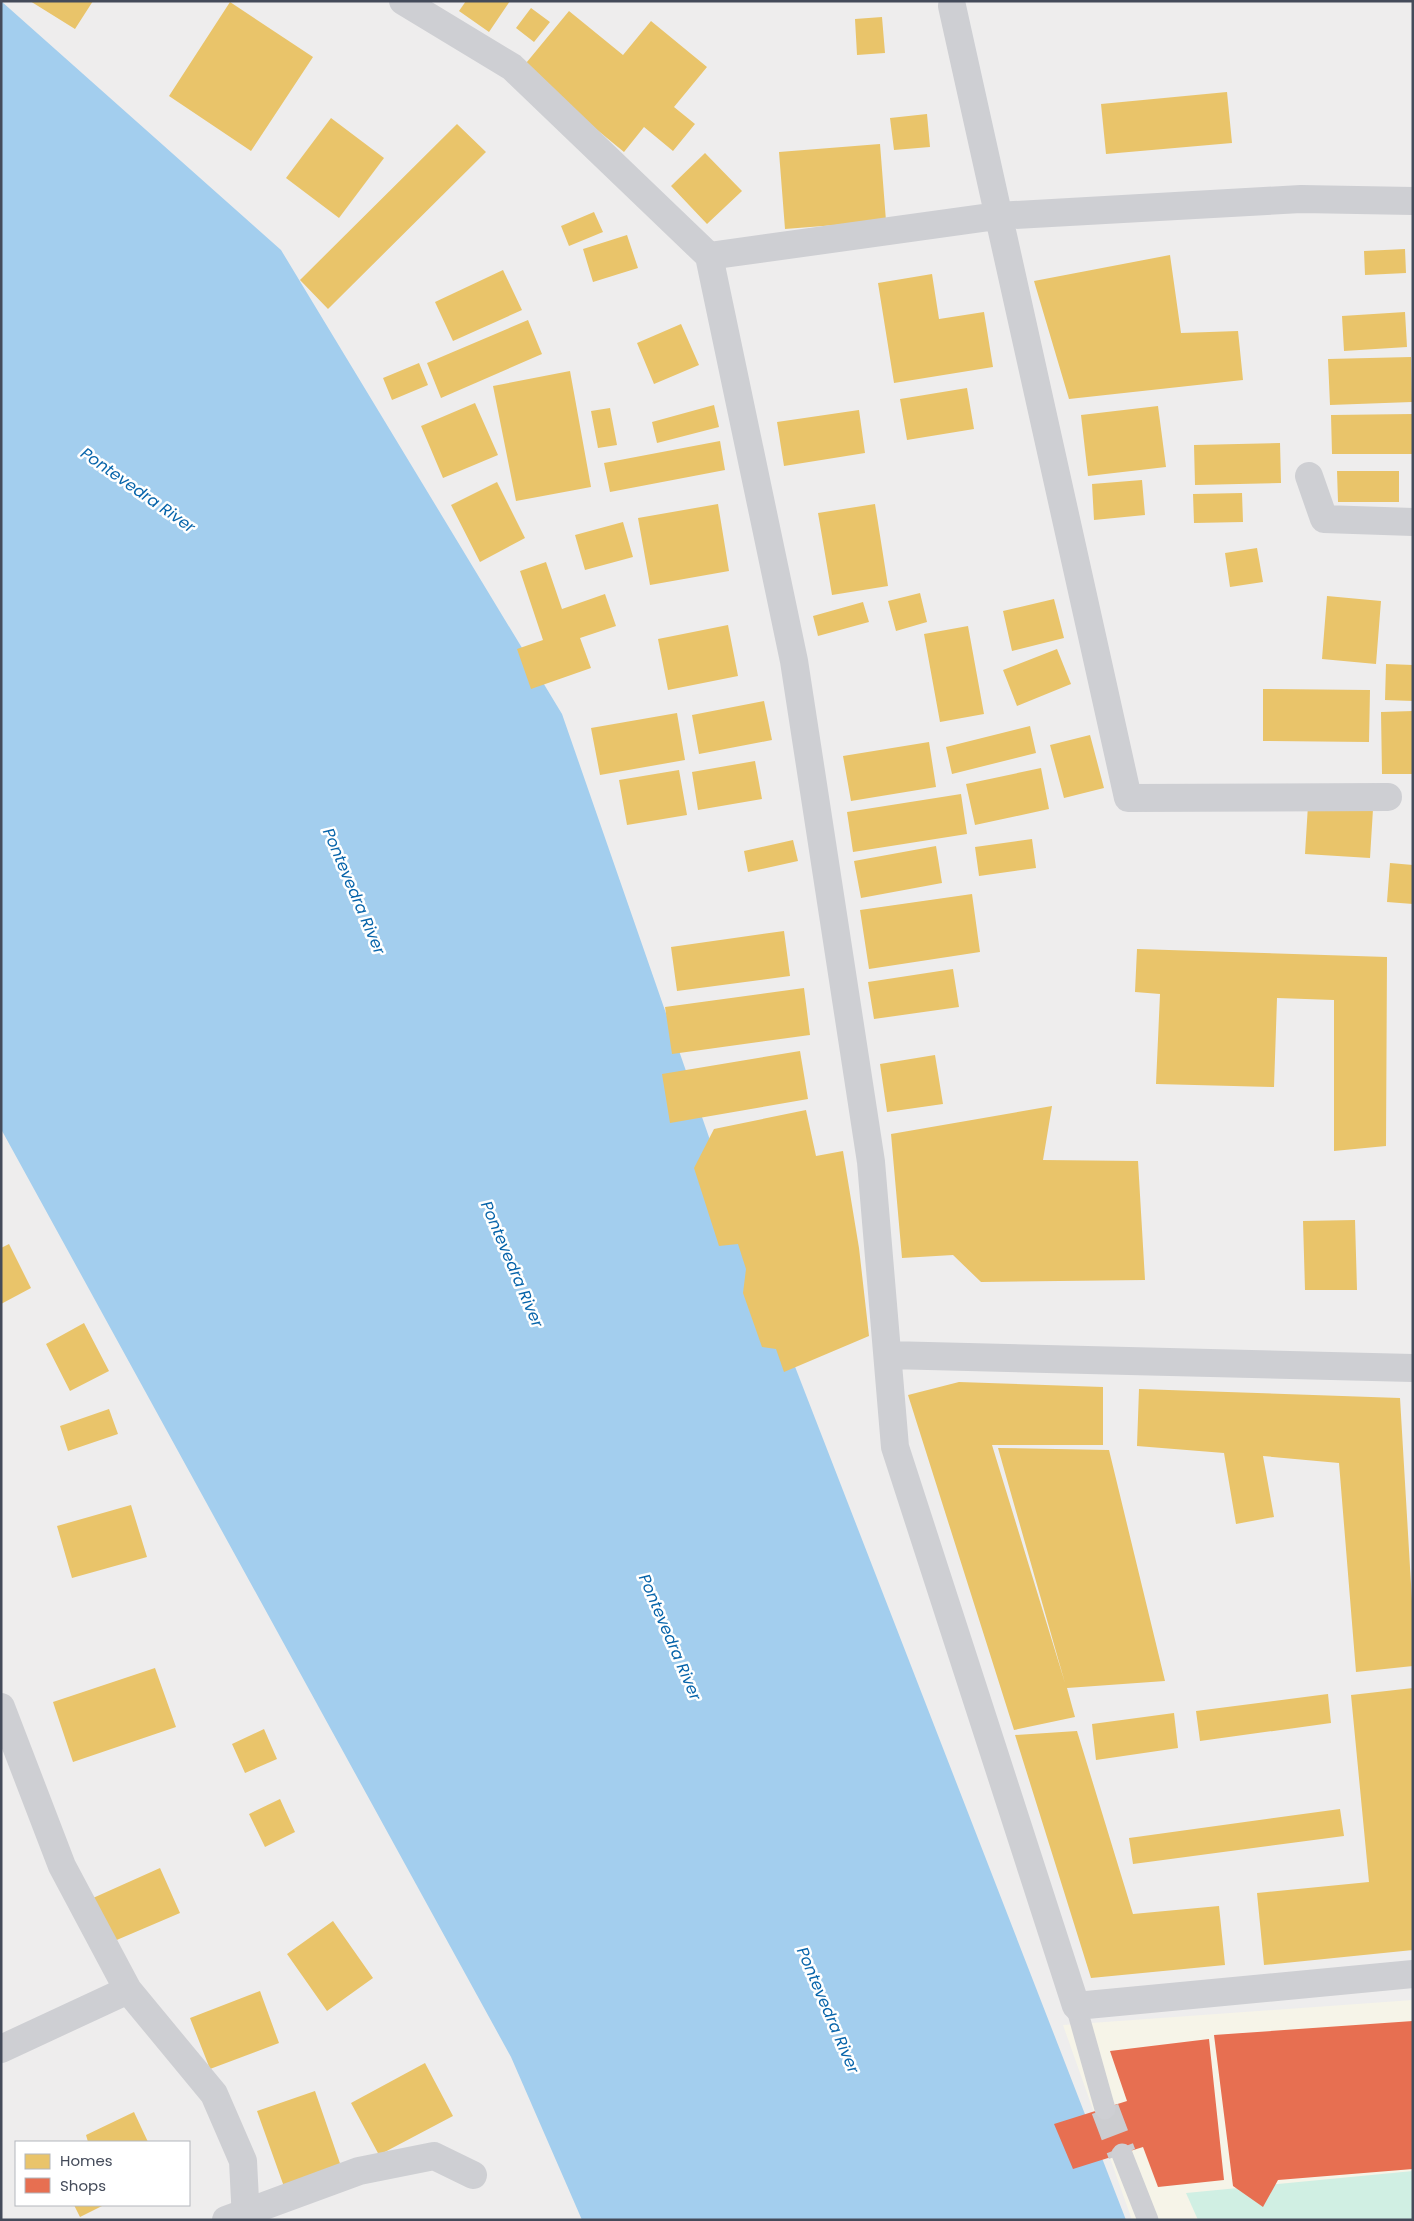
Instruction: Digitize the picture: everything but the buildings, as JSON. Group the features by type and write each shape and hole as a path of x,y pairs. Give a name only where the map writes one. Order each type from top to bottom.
{"street":[{"path":"403,1 512,67 709,256 796,670 871,1162 895,1447 1076,2006 1413,1974"},
{"path":"952,6 997,216 1128,798 1388,797"},
{"path":"709,256 997,216 1301,199 1413,201"},
{"path":"1309,476 1324,519 1413,522"},
{"path":"888,1355 1413,1368"},
{"path":"1,1707 62,1866 128,1990 214,2094 243,2161 238,2217 359,2171 434,2156 473,2174"},
{"path":"1,2049 128,1990"}],"lane":[{"path":"1076,2006 1105,2109"},
{"path":"1122,2154 1148,2220"}],"shaded area":[{"path":"1413,2000 1413,2220 1132,2220 1063,2025"}],"green space":[{"path":"1413,2171 1413,2220 1198,2220 1186,2193"}],"water":[{"name":"Pontevedra River","path":"1,1 281,250 562,714 735,1212 1126,2220 582,2220 511,2057 1,1129"}],"tunnel":[{"path":"1105,2109 1122,2154"}]}
